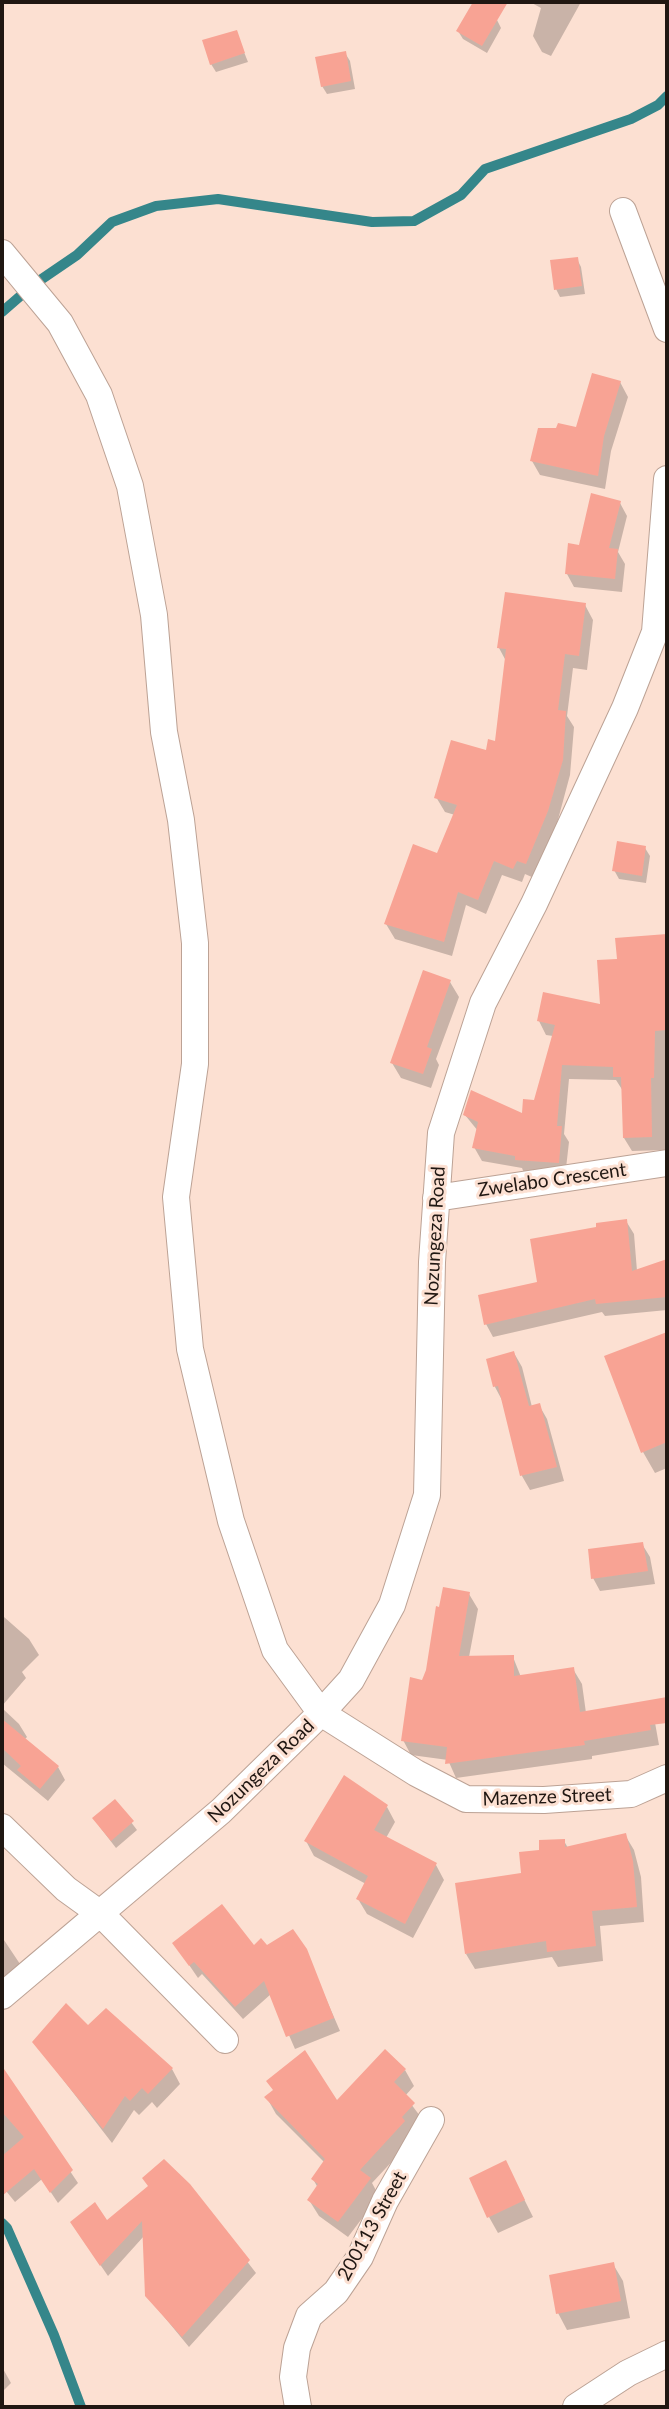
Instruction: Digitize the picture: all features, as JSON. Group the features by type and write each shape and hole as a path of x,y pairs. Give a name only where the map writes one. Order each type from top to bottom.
{"street":[{"path":"623,211 667,329"},
{"path":"5,257 60,323 99,396 130,486 154,615 164,732 181,820 195,943 195,1064 176,1197 190,1349 231,1521 275,1650 321,1713"},
{"name":"Nozungeza Road","path":"2,1996 221,1811 321,1713 351,1680 392,1605 427,1495 432,1262 441,1133 483,1003 534,904 625,708 655,632 667,480"},
{"name":"Zwelabo Crescent","path":"436,1198 667,1163"},
{"name":"Mazenze Street","path":"321,1713 416,1773 466,1799 544,1800 631,1794 667,1778"},
{"path":"2,1827 66,1889 102,1914 225,2040"},
{"name":"200113 Street","path":"298,2407 293,2377 297,2348 309,2316 336,2292 360,2257 385,2202 431,2120"},
{"path":"576,2407 628,2373 667,2354"}],"building":[{"path":"473,2 508,2 482,46 456,31"},
{"path":"237,30 245,53 210,65 202,40"},
{"path":"346,51 351,81 321,87 315,57"},
{"path":"578,257 582,286 554,290 550,260"},
{"path":"592,373 621,381 604,436 598,476 530,461 538,428 556,428 558,423 576,427"},
{"path":"591,493 621,501 609,548 618,549 615,579 565,574 568,543 579,545"},
{"path":"505,592 586,603 579,656 565,654 558,710 566,711 563,760 548,811 526,864 517,861 513,869 494,861 478,900 458,892 444,942 384,924 413,844 437,853 457,805 434,798 451,740 486,750 488,739 495,741 506,649 497,648"},
{"path":"617,841 646,846 642,876 612,871"},
{"path":"667,934 667,1030 655,1031 654,1078 651,1078 652,1137 623,1138 621,1077 613,1077 613,1067 562,1065 557,1126 562,1126 559,1163 515,1160 515,1156 472,1148 478,1122 463,1115 471,1090 522,1113 523,1099 534,1100 555,1025 537,1021 543,992 600,1004 597,960 617,959 615,938"},
{"path":"423,970 451,980 427,1047 432,1049 423,1074 390,1063"},
{"path":"627,1219 632,1271 667,1259 667,1297 596,1304 595,1299 484,1325 478,1295 537,1282 530,1239 596,1227 596,1223"},
{"path":"667,1332 667,1442 641,1453 604,1356"},
{"path":"514,1351 529,1406 540,1403 557,1467 520,1476 498,1386 493,1387 486,1359"},
{"path":"643,1542 648,1571 591,1579 588,1549"},
{"path":"443,1587 470,1592 459,1656 514,1655 514,1676 574,1667 580,1712 667,1697 667,1723 650,1725 651,1730 584,1741 585,1745 445,1764 447,1747 401,1741 410,1677 422,1680 426,1670 436,1606 439,1607"},
{"path":"2,1719 59,1766 40,1789 17,1770 21,1766 2,1748"},
{"path":"344,1775 388,1805 374,1830 437,1863 405,1924 356,1899 368,1876 304,1841"},
{"path":"115,1799 134,1821 111,1841 92,1818"},
{"path":"626,1833 633,1861 637,1907 592,1911 596,1946 547,1952 546,1941 465,1954 455,1883 521,1873 519,1852 539,1850 539,1840 565,1839 565,1847"},
{"path":"222,1904 254,1945 261,1938 267,1945 293,1929 307,1949 334,2018 286,2037 264,1981 235,2007 194,1962 189,1966 172,1943"},
{"path":"66,2003 88,2025 106,2008 173,2068 148,2094 142,2088 130,2101 125,2096 103,2129 32,2042"},
{"path":"385,2049 406,2069 394,2082 415,2103 402,2117 405,2121 360,2170 371,2178 338,2222 307,2200 318,2184 311,2179 325,2159 264,2097 273,2090 266,2081 305,2050 337,2100"},
{"path":"2,2066 73,2170 50,2193 34,2169 2,2196 2,2156 24,2137 2,2112"},
{"path":"164,2159 190,2184 250,2260 182,2337 145,2296 142,2221 100,2266 70,2222 95,2202 107,2220 148,2186 142,2178"},
{"path":"506,2160 525,2200 487,2218 469,2178"},
{"path":"614,2262 621,2301 556,2314 549,2275"}],"waterway":[{"path":"2,312 33,285 77,255 112,222 156,206 218,199 372,222 414,221 461,195 485,169 631,119 658,105 667,96"},
{"path":"2,2223 7,2228 54,2335 81,2407"}]}
